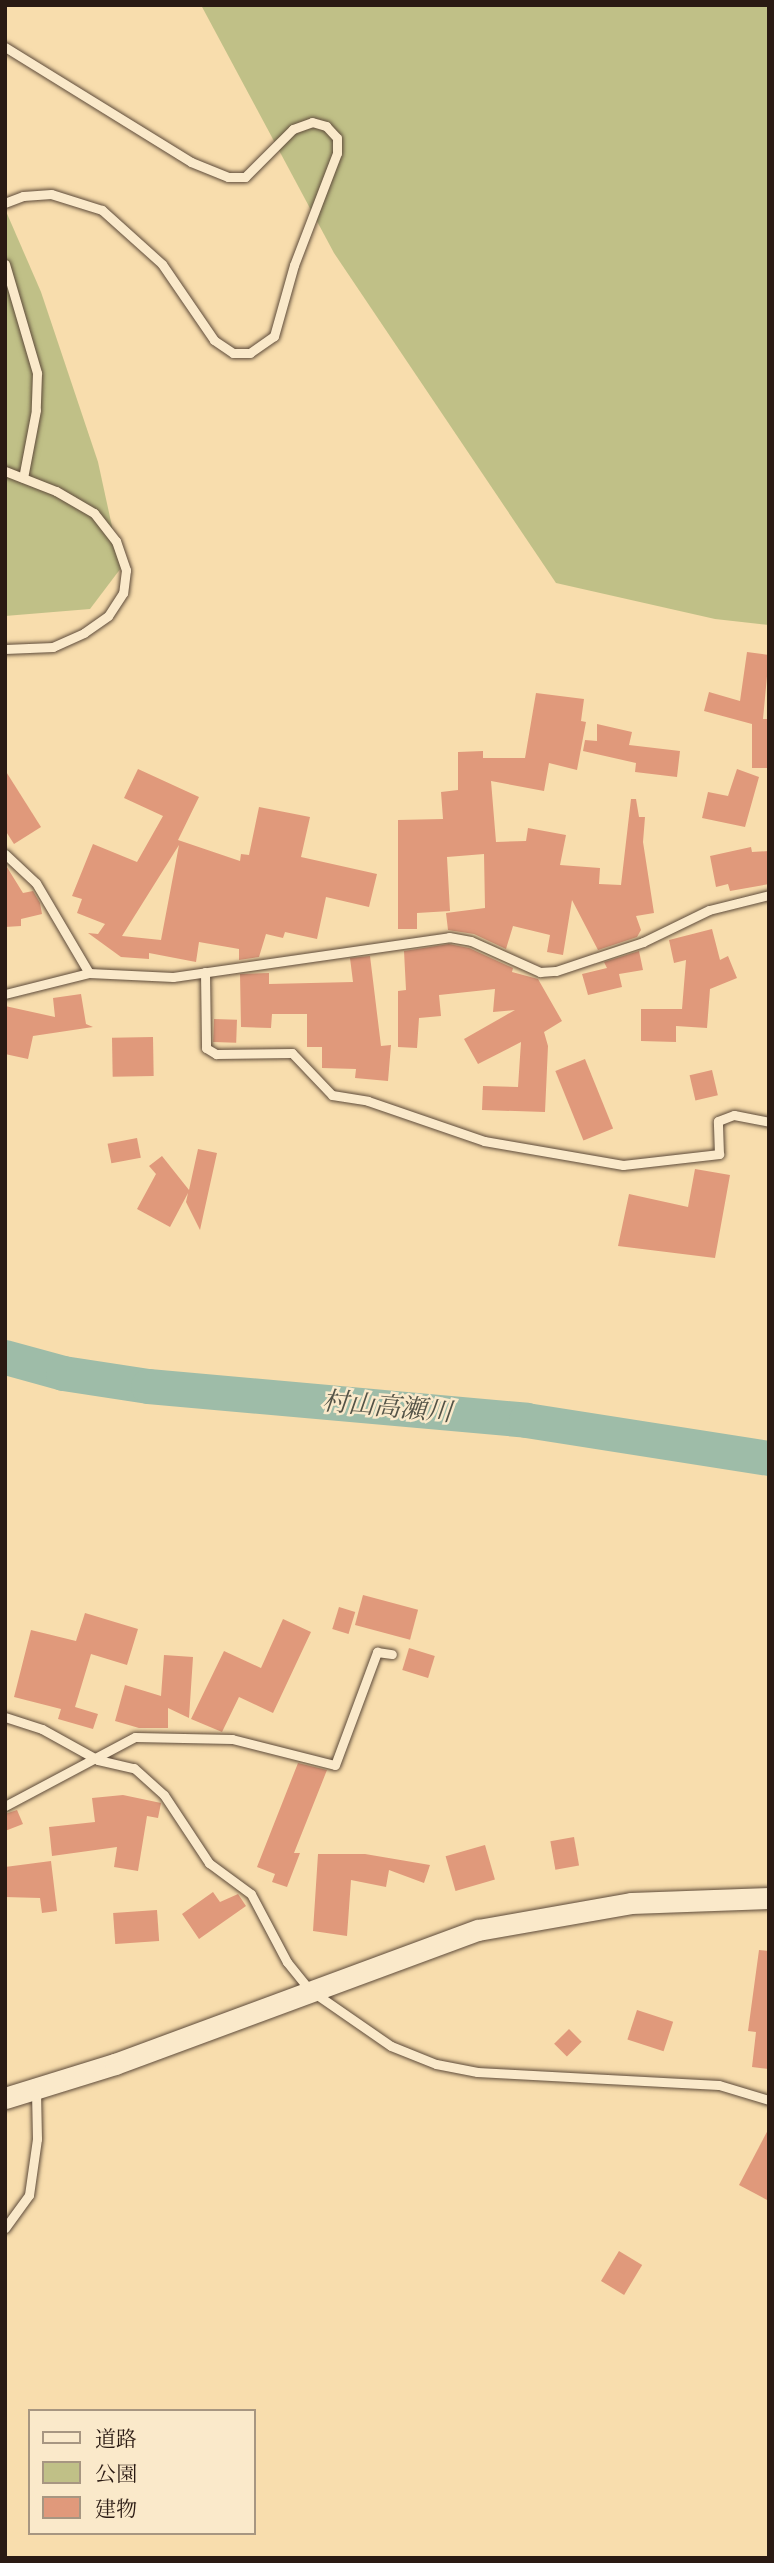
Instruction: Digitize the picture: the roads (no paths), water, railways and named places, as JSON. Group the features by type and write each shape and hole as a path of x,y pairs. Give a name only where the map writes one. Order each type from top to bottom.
{"street":[{"path":"5,2098 36,2091 478,1930 631,1903 769,1898"}],"lane":[{"path":"5,47 191,162 228,177 245,177 276,141 312,122 327,126 337,138 337,153 294,265 274,336 250,353 233,353 214,340 162,264 102,209 51,194 23,196 5,203"},
{"path":"5,264 37,373 36,410 23,478"},
{"path":"5,471 57,491 94,513 116,541 126,570 123,593 108,616 84,633 53,647 5,649"},
{"path":"5,854 36,883 89,973"},
{"path":"5,993 89,973 173,977 449,937 471,941 540,972 556,971 643,942 709,910 769,895"},
{"path":"205,972 206,1048 216,1054 292,1053 332,1095 368,1101 484,1141 623,1165 719,1154 718,1121 734,1115 769,1122"},
{"path":"5,1806 98,1760 135,1737 232,1739 335,1765 377,1652 393,1654"},
{"path":"5,1717 42,1729 98,1760 134,1768 164,1795 209,1863 251,1894 287,1962 310,1990 391,2046 436,2064 477,2072 719,2085 769,2100"},
{"path":"5,2228 29,2195 37,2139 36,2091"}],"waterway":[{"name":"村山高瀬川","path":"5,1357 63,1373 148,1386 526,1420 769,1458"}]}
